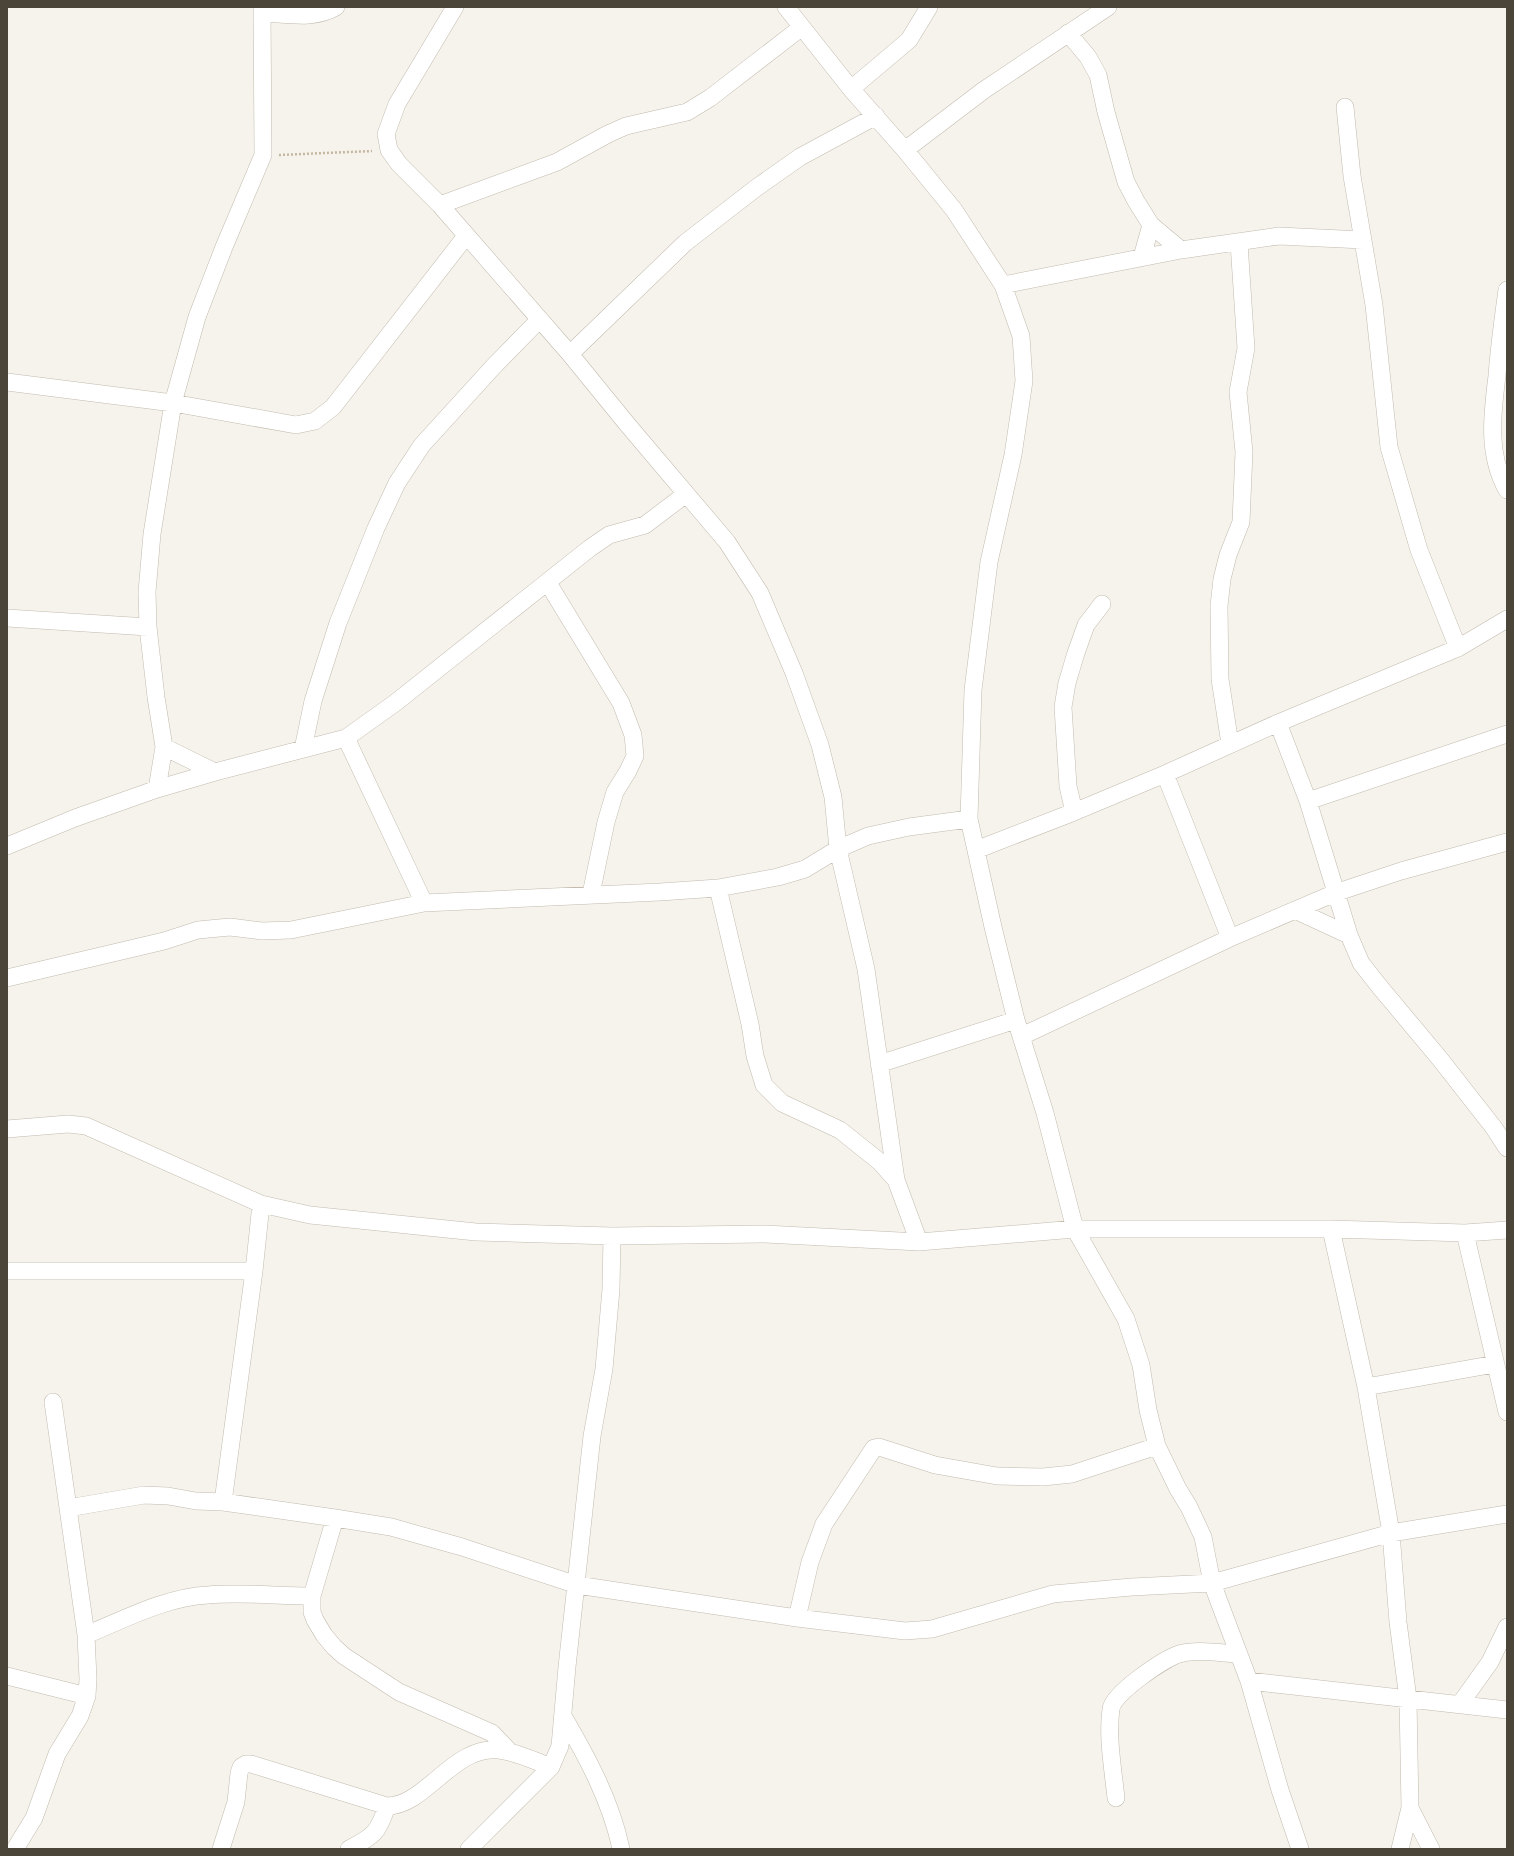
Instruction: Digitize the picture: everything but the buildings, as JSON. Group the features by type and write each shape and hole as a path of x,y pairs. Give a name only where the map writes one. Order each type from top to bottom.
{"street":[{"path":"157,789 164,747 156,697 148,627 147,592 152,534 173,403 197,317 224,247 263,155 262,10 313,15 329,11 336,7"},
{"path":"455,7 397,104 386,134 389,150 399,164 440,205 570,354 727,542 760,593 794,673 820,745 833,797 838,849 866,969 896,1180 919,1242"},
{"path":"851,89 909,40 929,7"},
{"path":"905,150 984,90 1108,7"},
{"path":"792,9 802,27 851,89 905,150 954,210 1002,285 1021,336 1024,381 1013,455 989,562 973,690 969,819 993,927 1016,1020 1045,1113 1075,1229 1126,1319 1141,1365 1148,1410 1157,1446 1203,1537 1212,1583 1237,1654 1249,1681 1280,1790 1300,1849"},
{"path":"440,205 557,162 608,134 626,126 687,112 710,98 802,27"},
{"path":"1068,33 1088,57 1098,75 1106,112 1126,182 1151,225 1181,250"},
{"path":"1344,107 1352,176 1374,305 1389,447 1419,550 1458,648"},
{"path":"570,354 685,243 756,188 800,157 876,116"},
{"path":"1142,257 1151,225"},
{"path":"7,382 173,403 296,425 315,421 333,407 466,236"},
{"path":"1002,285 1181,250 1239,243 1279,236 1363,240"},
{"path":"1230,744 1220,679 1219,606 1222,579 1228,555 1241,522 1244,452 1238,392 1246,348 1239,243"},
{"path":"1507,290 1492,421 1493,451 1501,478 1507,490"},
{"path":"303,749 313,701 338,623 376,528 396,483 422,445 493,367 539,320"},
{"path":"7,846 75,818 157,789 215,772 346,738 394,703 548,583 590,548 609,535 645,525 686,494"},
{"path":"548,583 621,703 633,735 635,756 615,792 606,822 591,894"},
{"path":"1074,812 1068,786 1063,707 1067,683 1086,625 1102,604"},
{"path":"7,618 148,627"},
{"path":"976,850 1074,812 1165,774 1278,723 1458,648 1507,620"},
{"path":"1278,723 1308,801 1326,857 1335,893 1349,935 1361,963 1440,1059 1494,1128 1507,1148"},
{"path":"1308,801 1507,734"},
{"path":"346,738 424,903"},
{"path":"164,747 215,772"},
{"path":"1165,774 1230,938"},
{"path":"7,978 164,940 198,930 230,927 262,931 291,930 424,903 718,888 778,877 805,869 838,849 868,836 969,819"},
{"path":"1022,1036 1230,938 1335,893 1401,871 1507,842"},
{"path":"718,888 750,1024 755,1056 764,1086 782,1102 840,1130 880,1162 896,1180"},
{"path":"1295,910 1349,935"},
{"path":"879,1064 1016,1020"},
{"path":"7,1129 68,1124 86,1126 261,1204 310,1215 411,1227 476,1232 612,1236 764,1234 919,1242 1075,1229 1331,1229 1465,1233 1507,1230"},
{"path":"223,1502 254,1271 261,1204"},
{"path":"1331,1229 1366,1387 1391,1533 1398,1622 1408,1699 1410,1808 1400,1849"},
{"path":"1465,1233 1507,1412"},
{"path":"469,1849 552,1767 560,1746 592,1436 604,1369 611,1289 612,1236"},
{"path":"7,1271 254,1271"},
{"path":"1366,1387 1495,1364"},
{"path":"15,1849 34,1818 57,1754 80,1716 87,1696 88,1679 86,1634 53,1402"},
{"path":"797,1618 810,1562 824,1524 874,1448 879,1447 936,1465 997,1476 1043,1477 1072,1474 1157,1446"},
{"path":"68,1508 144,1495 168,1496 196,1501 223,1502 335,1518 391,1527 448,1543 577,1585 797,1618 905,1631 932,1629 1053,1594 1132,1587 1212,1583 1391,1533 1507,1514"},
{"path":"335,1518 312,1596 312,1612 315,1620 334,1647 344,1656 403,1694 492,1733 510,1752"},
{"path":"86,1634 154,1607 173,1601 207,1594 312,1596"},
{"path":"1460,1704 1490,1662 1507,1627"},
{"path":"1116,1798 1110,1733 1111,1707 1123,1690 1162,1662 1180,1654 1205,1652 1237,1654"},
{"path":"7,1676 87,1696"},
{"path":"1249,1681 1507,1710"},
{"path":"563,1716 585,1754 605,1799 621,1849"},
{"path":"221,1849 236,1802 239,1773 241,1767 246,1764 259,1766 387,1806 395,1806 407,1802 462,1760 490,1750 510,1752 552,1767"},
{"path":"348,1849 367,1840 377,1831 387,1806"},
{"path":"1410,1808 1431,1849"}],"path":[{"path":"263,155 389,150"}]}
